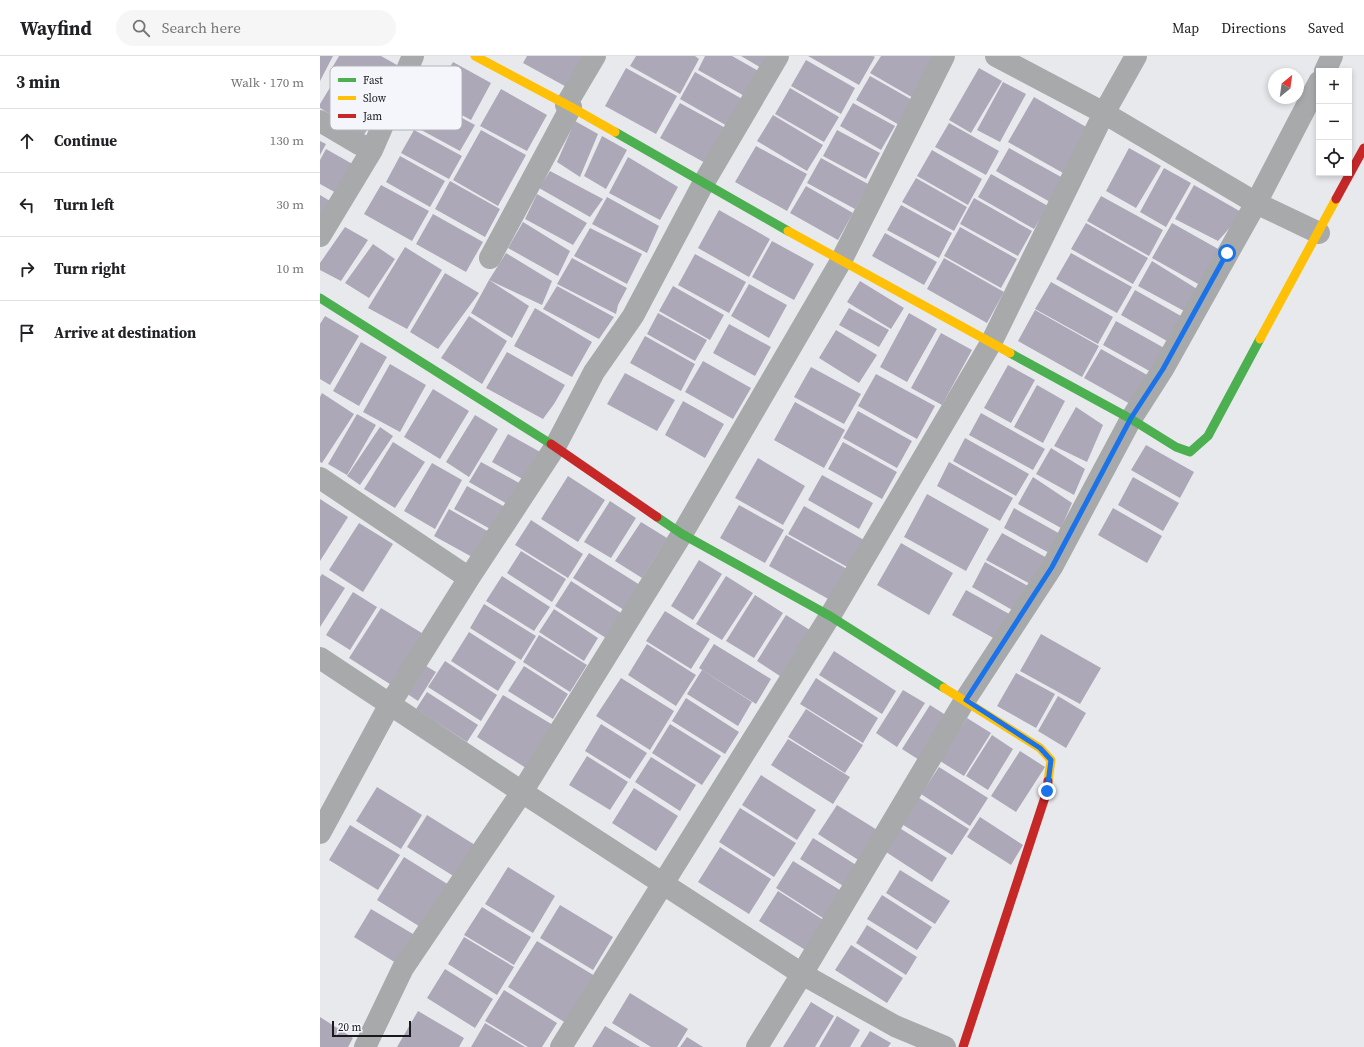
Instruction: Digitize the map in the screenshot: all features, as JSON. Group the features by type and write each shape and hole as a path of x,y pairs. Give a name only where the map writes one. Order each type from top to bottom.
{"street":[{"path":"409,66 413,56"},
{"path":"475,56 568,106 841,261 1131,418 1176,447 1190,452 1208,436 1364,148"},
{"path":"490,258 595,56"},
{"path":"321,829 390,704 469,578 555,447 594,372 633,316 703,184 778,56"},
{"path":"365,1047 403,968 522,792 682,534 841,261 944,56"},
{"path":"996,56 1104,113 1256,203 1319,233"},
{"path":"561,1047 830,616 991,343 1104,113 1136,56"},
{"path":"1326,68 1332,56"},
{"path":"757,1047 966,700 1052,567 1131,418 1163,369 1256,203 1316,88"},
{"path":"320,121 330,127"},
{"path":"336,130 372,150"},
{"path":"320,236 372,150 381,130"},
{"path":"320,298 555,447 682,534 830,616 966,700 1040,748 1051,760 1047,791 963,1047"},
{"path":"320,478 469,578"},
{"path":"320,658 522,792 802,974 896,1026 945,1047"}],"building":[{"path":"320,56 333,56 320,81"},
{"path":"339,56 381,56 397,65 396,66 333,66"},
{"path":"527,56 591,56 572,90 523,63"},
{"path":"636,56 695,56 699,59 680,94 630,66"},
{"path":"705,56 732,56 762,73 748,98 698,70"},
{"path":"741,56 771,56 763,69"},
{"path":"808,56 873,56 875,57 859,85"},
{"path":"881,56 940,56 915,99 870,73"},
{"path":"806,60 855,88 841,114 791,86"},
{"path":"453,62 460,66 451,66"},
{"path":"462,67 491,83 471,120 462,115"},
{"path":"626,68 677,96 656,134 605,106"},
{"path":"979,68 1002,81 971,133 949,120"},
{"path":"695,72 744,100 729,127 680,99"},
{"path":"870,76 914,101 901,126 856,100"},
{"path":"1003,82 1026,94 1000,142 977,130"},
{"path":"330,88 330,114 320,108 320,104"},
{"path":"790,88 839,117 824,142 775,114"},
{"path":"501,89 547,115 527,151 480,126"},
{"path":"1034,97 1088,128 1063,173 1008,142"},
{"path":"680,103 729,130 709,165 660,138"},
{"path":"853,103 895,126 881,150 840,126"},
{"path":"773,115 823,145 807,171 757,141"},
{"path":"462,118 475,125 460,151 421,130 462,130"},
{"path":"575,121 598,134 580,177 557,162"},
{"path":"949,123 999,151 986,175 935,147"},
{"path":"356,130 367,130 364,135"},
{"path":"414,130 462,156 449,179 401,153"},
{"path":"481,130 526,155 498,206 453,180"},
{"path":"837,130 880,153 866,179 823,156"},
{"path":"602,136 627,150 606,189 584,176"},
{"path":"320,141 326,144 320,155"},
{"path":"756,146 807,174 787,211 735,182"},
{"path":"1009,148 1063,178 1050,202 996,171"},
{"path":"1129,148 1161,166 1136,208 1106,191"},
{"path":"326,149 356,166 340,195 320,184 320,160"},
{"path":"932,150 982,179 968,205 917,176"},
{"path":"400,156 445,181 430,207 386,182"},
{"path":"628,157 678,187 660,220 609,193"},
{"path":"821,158 868,184 855,209 807,183"},
{"path":"1164,168 1191,183 1166,227 1140,212"},
{"path":"550,171 603,199 590,217 539,188"},
{"path":"991,174 1048,206 1034,229 978,197"},
{"path":"916,178 967,207 954,231 902,202"},
{"path":"450,181 500,209 485,237 435,209"},
{"path":"381,185 429,211 412,241 364,214"},
{"path":"1194,185 1243,213 1218,241 1175,219"},
{"path":"806,186 853,213 838,240 790,213"},
{"path":"537,194 587,223 573,245 525,219"},
{"path":"320,195 330,201 320,217"},
{"path":"1101,196 1163,230 1149,256 1087,221"},
{"path":"607,197 659,226 647,253 592,224"},
{"path":"974,198 1032,231 1018,256 960,224"},
{"path":"901,205 952,233 939,258 887,230"},
{"path":"719,210 770,239 749,277 698,248"},
{"path":"433,214 483,242 466,272 416,244"},
{"path":"523,222 570,251 558,276 508,248"},
{"path":"1086,223 1148,258 1133,284 1071,249"},
{"path":"1172,223 1220,250 1200,285 1152,258"},
{"path":"345,227 368,240 341,281 320,270 320,263"},
{"path":"960,227 1017,259 1001,288 944,256"},
{"path":"590,228 642,254 627,284 574,256"},
{"path":"885,233 937,262 924,285 872,256"},
{"path":"772,241 814,264 794,300 752,277"},
{"path":"373,244 395,259 369,298 345,283"},
{"path":"405,247 442,270 407,329 368,308"},
{"path":"506,253 552,281 542,305 489,280"},
{"path":"1071,253 1132,287 1117,313 1056,279"},
{"path":"695,254 746,282 729,313 678,285"},
{"path":"572,258 627,288 618,305 616,314 557,284"},
{"path":"944,258 1004,292 987,323 927,289"},
{"path":"1152,261 1197,289 1184,311 1138,286"},
{"path":"445,273 479,293 438,349 410,332"},
{"path":"489,280 529,306 512,338 471,313"},
{"path":"860,281 904,308 891,329 847,302"},
{"path":"1051,282 1113,317 1098,344 1035,309"},
{"path":"749,284 787,305 769,338 731,316"},
{"path":"557,286 614,317 599,339 543,309"},
{"path":"673,286 724,315 710,340 659,311"},
{"path":"1135,290 1181,316 1167,341 1121,315"},
{"path":"535,308 592,342 572,377 514,346"},
{"path":"849,308 889,330 879,347 839,325"},
{"path":"1035,310 1099,346 1082,377 1018,341"},
{"path":"658,313 707,340 695,361 647,334"},
{"path":"909,313 937,329 907,382 880,367"},
{"path":"325,316 359,336 330,385 320,379 320,324"},
{"path":"469,316 507,341 482,384 441,358"},
{"path":"1116,321 1166,349 1153,373 1103,345"},
{"path":"729,324 771,347 755,376 713,353"},
{"path":"836,330 877,355 859,383 819,358"},
{"path":"941,333 972,350 942,405 911,388"},
{"path":"645,336 695,364 681,391 630,363"},
{"path":"361,342 387,357 359,406 333,391"},
{"path":"1101,349 1149,376 1132,405 1084,378"},
{"path":"507,352 565,385 543,419 486,388"},
{"path":"703,361 751,388 733,419 685,392"},
{"path":"390,364 426,385 400,432 363,412"},
{"path":"1008,365 1035,380 1011,423 984,408"},
{"path":"811,367 861,394 844,424 794,397"},
{"path":"625,373 675,400 657,431 607,404"},
{"path":"876,374 935,406 917,439 858,406"},
{"path":"1037,385 1065,401 1043,443 1014,427"},
{"path":"433,389 469,411 440,459 404,437"},
{"path":"322,393 354,414 322,463 320,462 320,397"},
{"path":"683,401 724,424 705,458 665,435"},
{"path":"795,402 845,430 824,468 774,440"},
{"path":"1076,407 1103,425 1087,462 1054,446"},
{"path":"858,411 912,441 897,468 843,438"},
{"path":"981,413 1045,449 1033,470 969,435"},
{"path":"357,414 376,425 347,475 328,464"},
{"path":"475,415 498,429 469,477 446,462"},
{"path":"380,427 393,436 360,485 347,476"},
{"path":"508,434 542,453 526,481 492,462"},
{"path":"965,438 1029,474 1016,496 953,461"},
{"path":"393,442 425,462 395,508 364,489"},
{"path":"843,442 897,472 882,499 828,469"},
{"path":"1146,445 1194,472 1180,498 1131,470"},
{"path":"1051,448 1085,469 1074,495 1036,474"},
{"path":"758,458 805,486 783,525 735,498"},
{"path":"481,462 521,484 509,505 469,482"},
{"path":"949,462 1013,498 1000,521 937,486"},
{"path":"432,463 462,480 435,529 404,511"},
{"path":"822,475 873,503 859,529 808,500"},
{"path":"568,476 605,500 578,542 541,519"},
{"path":"1033,477 1072,503 1061,528 1018,504"},
{"path":"1133,477 1179,503 1163,531 1118,505"},
{"path":"467,486 507,508 494,531 454,509"},
{"path":"927,494 989,529 966,571 904,537"},
{"path":"320,499 348,517 320,561"},
{"path":"610,501 636,518 611,558 584,542"},
{"path":"739,505 784,530 765,563 720,538"},
{"path":"804,506 864,540 849,568 788,534"},
{"path":"1014,508 1062,535 1051,554 1004,528"},
{"path":"1113,508 1162,536 1147,563 1098,535"},
{"path":"449,509 489,532 474,558 434,536"},
{"path":"531,520 583,554 568,578 515,545"},
{"path":"641,522 667,538 642,578 615,561"},
{"path":"359,523 393,544 363,592 329,570"},
{"path":"1002,533 1049,559 1034,586 986,560"},
{"path":"786,535 849,570 832,601 769,566"},
{"path":"901,543 953,573 929,615 877,585"},
{"path":"521,551 566,579 552,602 507,573"},
{"path":"589,553 640,585 624,610 573,578"},
{"path":"699,560 722,574 693,620 671,606"},
{"path":"985,562 1028,586 1014,611 972,587"},
{"path":"322,574 345,588 320,627 320,577"},
{"path":"502,576 550,607 534,631 486,601"},
{"path":"726,576 753,593 722,640 696,624"},
{"path":"571,581 621,613 606,638 555,606"},
{"path":"966,590 1011,615 997,640 952,615"},
{"path":"353,592 377,607 350,650 326,635"},
{"path":"755,595 783,613 754,658 726,641"},
{"path":"484,604 536,636 521,660 470,628"},
{"path":"381,608 425,635 393,686 349,658"},
{"path":"554,609 598,638 584,661 539,632"},
{"path":"665,611 710,639 691,669 646,641"},
{"path":"786,615 813,632 783,678 757,661"},
{"path":"469,632 516,662 498,691 451,661"},
{"path":"1041,634 1101,668 1080,704 1020,671"},
{"path":"539,635 587,665 570,692 523,662"},
{"path":"647,644 696,675 676,706 628,675"},
{"path":"714,644 771,679 756,704 699,668"},
{"path":"834,651 896,691 882,714 819,675"},
{"path":"445,661 497,695 481,721 428,687"},
{"path":"421,663 436,672 418,701 403,691"},
{"path":"524,666 568,694 553,719 508,691"},
{"path":"702,670 752,702 738,726 687,694"},
{"path":"1016,673 1055,694 1036,728 997,706"},
{"path":"621,678 674,711 650,750 596,716"},
{"path":"816,678 878,718 863,743 800,704"},
{"path":"903,690 925,703 897,747 876,733"},
{"path":"427,692 478,725 467,742 416,709"},
{"path":"503,695 553,725 526,768 477,737"},
{"path":"1058,696 1086,713 1066,748 1038,731"},
{"path":"686,698 739,732 725,754 672,721"},
{"path":"930,705 952,719 924,763 902,749"},
{"path":"806,709 863,745 845,773 788,737"},
{"path":"967,718 991,733 964,776 940,761"},
{"path":"601,724 647,753 630,779 585,751"},
{"path":"670,724 721,756 702,785 652,753"},
{"path":"992,735 1013,749 988,790 966,776"},
{"path":"788,739 850,777 833,804 771,765"},
{"path":"1020,751 1045,767 1016,812 991,796"},
{"path":"587,756 628,782 610,810 569,785"},
{"path":"651,757 696,785 680,811 635,782"},
{"path":"939,767 988,798 970,826 921,794"},
{"path":"761,775 816,810 797,840 742,805"},
{"path":"377,787 422,815 401,849 356,821"},
{"path":"634,788 678,816 656,851 612,823"},
{"path":"916,796 969,829 952,855 900,823"},
{"path":"837,805 882,833 863,863 818,834"},
{"path":"740,808 796,843 774,877 719,842"},
{"path":"427,815 475,845 455,877 407,847"},
{"path":"980,817 1023,845 1011,865 967,837"},
{"path":"350,825 400,855 378,890 329,860"},
{"path":"898,827 947,858 932,882 883,850"},
{"path":"813,838 861,868 848,889 800,859"},
{"path":"720,847 771,879 749,914 698,882"},
{"path":"404,857 449,885 422,928 377,900"},
{"path":"793,861 843,892 826,920 776,888"},
{"path":"508,867 555,896 533,933 485,904"},
{"path":"900,870 950,901 935,924 886,893"},
{"path":"778,891 825,921 807,951 759,921"},
{"path":"882,895 932,927 917,950 867,919"},
{"path":"560,905 613,937 593,970 540,938"},
{"path":"482,907 531,937 514,965 464,935"},
{"path":"371,909 418,937 401,966 354,937"},
{"path":"867,925 917,957 906,975 856,943"},
{"path":"464,937 514,967 497,995 448,964"},
{"path":"537,941 595,976 566,1023 508,987"},
{"path":"851,945 903,978 887,1003 835,970"},
{"path":"445,969 493,999 475,1028 427,998"},
{"path":"504,990 557,1023 542,1047 528,1047 485,1021"},
{"path":"630,993 688,1029 677,1047 651,1047 612,1023"},
{"path":"811,1002 834,1016 815,1047 783,1047"},
{"path":"418,1011 464,1038 459,1047 397,1047"},
{"path":"837,1016 860,1030 850,1047 819,1047"},
{"path":"320,1017 353,1038 348,1047 320,1047"},
{"path":"485,1023 525,1047 471,1047"},
{"path":"605,1026 640,1047 592,1047"},
{"path":"870,1031 891,1043 888,1047 860,1047"},
{"path":"687,1037 703,1047 680,1047"}],"traffic: fast":[{"path":"615,132 788,231"},
{"path":"320,298 551,444"},
{"path":"1010,353 1131,419 1176,447 1190,452 1208,436 1260,339"},
{"path":"657,517 682,534 830,616 944,688"}],"traffic: slow":[{"path":"475,56 615,132"},
{"path":"1260,339 1336,199"},
{"path":"788,231 1010,353"},
{"path":"944,688 1040,748 1051,760 1048,781"}],"traffic: jam":[{"path":"1336,199 1364,148"},
{"path":"551,444 657,517"},
{"path":"963,1047 1047,791 1048,781"}],"route":[{"path":"1047,791 1051,760 1040,748 966,700 1052,567 1131,418 1163,369 1227,253"}]}
